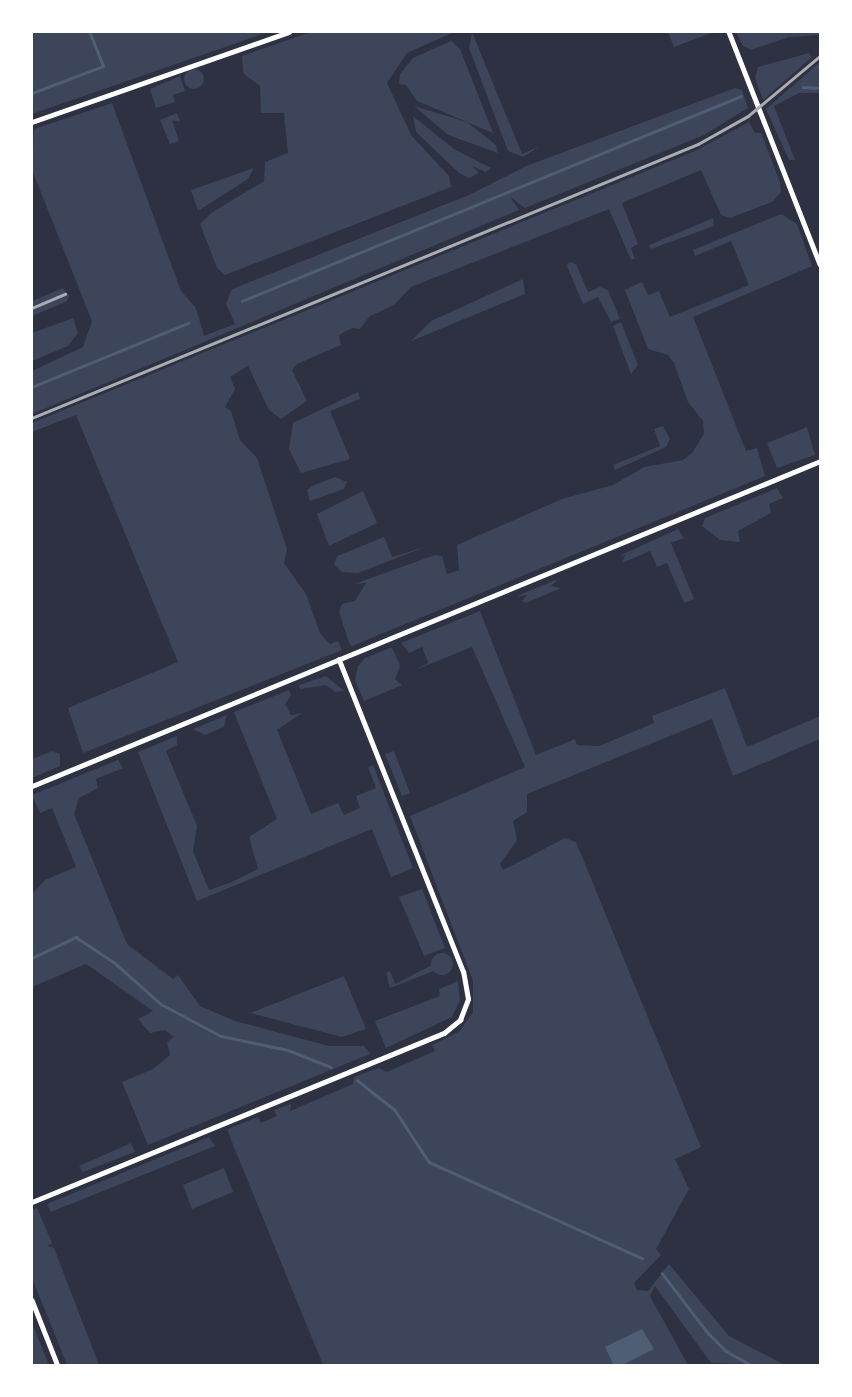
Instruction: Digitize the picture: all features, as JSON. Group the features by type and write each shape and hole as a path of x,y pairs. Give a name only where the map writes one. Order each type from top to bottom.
{"street":[{"path":"32,122 289,32"},
{"path":"729,32 821,264"},
{"path":"32,786 821,461"},
{"path":"32,1202 444,1032 464,1013 468,999 463,972 339,660"},
{"path":"32,1300 58,1366"}],"shaded area":[{"path":"32,32 268,32 32,114"},
{"path":"311,32 454,32 407,53 387,83 411,135 449,176 451,187 225,275 217,268 200,224 211,213 264,181 265,162 288,153 284,113 261,113 260,86 243,73 242,56"},
{"path":"472,32 522,154 540,146 523,157 508,151 469,48"},
{"path":"668,32 714,32 674,47"},
{"path":"736,32 820,32 820,35 789,37 751,50 743,46"},
{"path":"451,41 460,49 493,133 417,101 406,85 399,84 400,74 413,58"},
{"path":"809,53 812,57 763,100 755,78 758,67"},
{"path":"820,62 820,93 799,93 774,106 795,160 789,160 766,109"},
{"path":"190,69 198,69 204,79 198,89 190,89 184,83 184,75"},
{"path":"180,76 185,91 173,95 175,102 156,108 150,89"},
{"path":"735,88 742,90 748,108 704,135 525,208 510,197 519,210 32,414 32,371 83,347 92,321 32,170 34,129 112,103 181,291 196,308 204,336 235,324 226,304 232,289 469,195 526,166"},
{"path":"414,106 467,122 496,145 498,153 448,135"},
{"path":"177,113 180,122 172,120 179,141 170,144 160,120"},
{"path":"413,116 454,149 491,168 486,172 472,166 479,173 469,178 459,173 416,132"},
{"path":"749,122 755,133 761,133 780,182 781,192 772,202 730,218 721,215 701,170 622,203 638,244 631,248 635,259 631,260 609,209 411,287 394,305 370,316 360,329 352,328 339,335 341,345 297,364 292,370 307,401 281,419 269,410 248,366 230,377 235,389 225,407 231,411 240,440 257,458 287,549 284,563 306,594 320,633 330,644 338,641 342,650 83,753 68,708 178,662 76,415 32,432 32,423 695,151"},
{"path":"254,168 248,179 198,211 191,190"},
{"path":"781,214 797,224 812,266 693,317 746,451 757,448 765,476 352,646 349,643 339,612 342,604 355,601 366,583 354,584 435,555 442,556 447,574 459,570 457,545 562,499 613,485 644,467 683,460 692,453 704,434 703,421 688,402 674,363 668,355 648,349 625,290 642,282 648,295 659,291 670,317 749,285 731,241 695,256 693,250"},
{"path":"713,218 714,226 651,249 649,245"},
{"path":"569,262 576,264 588,292 600,287 608,290 620,319 611,322 598,297 583,304 567,266"},
{"path":"523,279 525,294 411,341 431,321"},
{"path":"63,288 69,296 66,302 32,316 32,309 66,294 32,306 32,301"},
{"path":"73,318 78,333 68,346 32,361 32,333"},
{"path":"621,322 638,365 631,374 613,326"},
{"path":"358,392 360,399 330,411 350,459 301,473 289,449 293,423"},
{"path":"663,426 670,439 666,447 615,470 613,465 660,446 654,429"},
{"path":"807,427 815,455 777,468 767,443"},
{"path":"335,477 347,482 344,489 310,501 307,490"},
{"path":"777,488 783,498 769,504 771,513 738,531 740,542 720,540 702,526 705,518"},
{"path":"363,491 377,523 329,546 317,514"},
{"path":"678,529 684,538 671,543 694,599 684,603 667,563 657,567 650,551 622,563 625,555 619,556"},
{"path":"384,537 392,557 425,547 358,573 342,572 334,565 337,556"},
{"path":"558,579 551,586 561,588 526,603 522,601 527,595 517,596"},
{"path":"480,611 536,755 575,739 577,745 599,746 654,723 652,716 725,688 747,747 820,716 820,739 733,776 712,719 527,794 527,812 513,821 517,840 500,864 503,870 565,838 576,842 701,1147 675,1159 689,1189 656,1249 661,1255 634,1283 637,1290 648,1291 669,1264 729,1336 785,1365 711,1363 655,1286 650,1296 688,1365 623,1365 654,1349 616,1365 323,1365 229,1135 228,1129 258,1117 261,1123 277,1116 274,1110 291,1104 290,1111 353,1084 354,1077 378,1068 387,1072 435,1051 432,1045 460,1031 473,1012 473,981 410,816 525,767 472,647 415,670 428,663 422,647 409,653 401,643"},
{"path":"392,647 400,666 395,679 402,685 364,701 355,680 358,666 365,658"},
{"path":"326,676 344,691 335,692 326,685 300,689 299,685"},
{"path":"289,690 291,696 285,704 291,715 302,713 277,730 311,814 338,803 344,815 360,808 356,796 376,788 368,767 373,765 413,868 391,877 372,829 197,901 138,752 177,736 177,745 166,751 197,826 193,851 209,890 232,882 258,869 249,837 277,819 234,712"},
{"path":"227,715 224,727 205,735 193,729"},
{"path":"52,751 60,754 60,766 32,778 32,759"},
{"path":"394,751 410,793 402,796 385,754"},
{"path":"118,760 123,768 96,779 98,788 79,798 74,814 127,944 173,979 178,975 200,1006 235,1021 329,1046 364,1046 370,1054 148,1145 122,1082 153,1069 170,1055 167,1042 174,1037 165,1030 150,1033 138,1019 153,1011 86,964 32,987 32,894 45,880 76,867 52,808 40,813 32,795"},
{"path":"422,889 445,948 424,956 399,897"},
{"path":"442,953 450,956 453,964 450,972 442,975 434,972 431,964 434,956"},
{"path":"432,965 434,971 390,988 386,973 390,971 395,984"},
{"path":"344,976 366,1029 342,1037 250,1013"},
{"path":"458,981 460,1000 452,1017 386,1048 375,1021 440,996 439,989"},
{"path":"209,1137 215,1146 51,1212 47,1204"},
{"path":"131,1143 135,1152 83,1172 79,1166"},
{"path":"224,1168 233,1192 192,1209 183,1185"},
{"path":"37,1208 52,1243 47,1246 54,1248 99,1365 67,1365 32,1278 32,1210"},
{"path":"32,1322 40,1343 49,1365 32,1365"},
{"path":"642,1329 654,1349 623,1365 613,1364 605,1347"}],"waterway":[{"path":"32,93 103,66 89,32"},
{"path":"803,87 820,88"},
{"path":"242,301 741,96"},
{"path":"32,387 188,323"},
{"path":"32,958 76,937 115,963 161,1004 221,1036 288,1050 331,1067"},
{"path":"357,1080 395,1110 429,1162 642,1258"},
{"path":"662,1273 708,1333 726,1351 753,1366"}],"railway":[{"path":"32,418 698,144 748,116 820,56"},
{"path":"32,308 65,294"}]}
